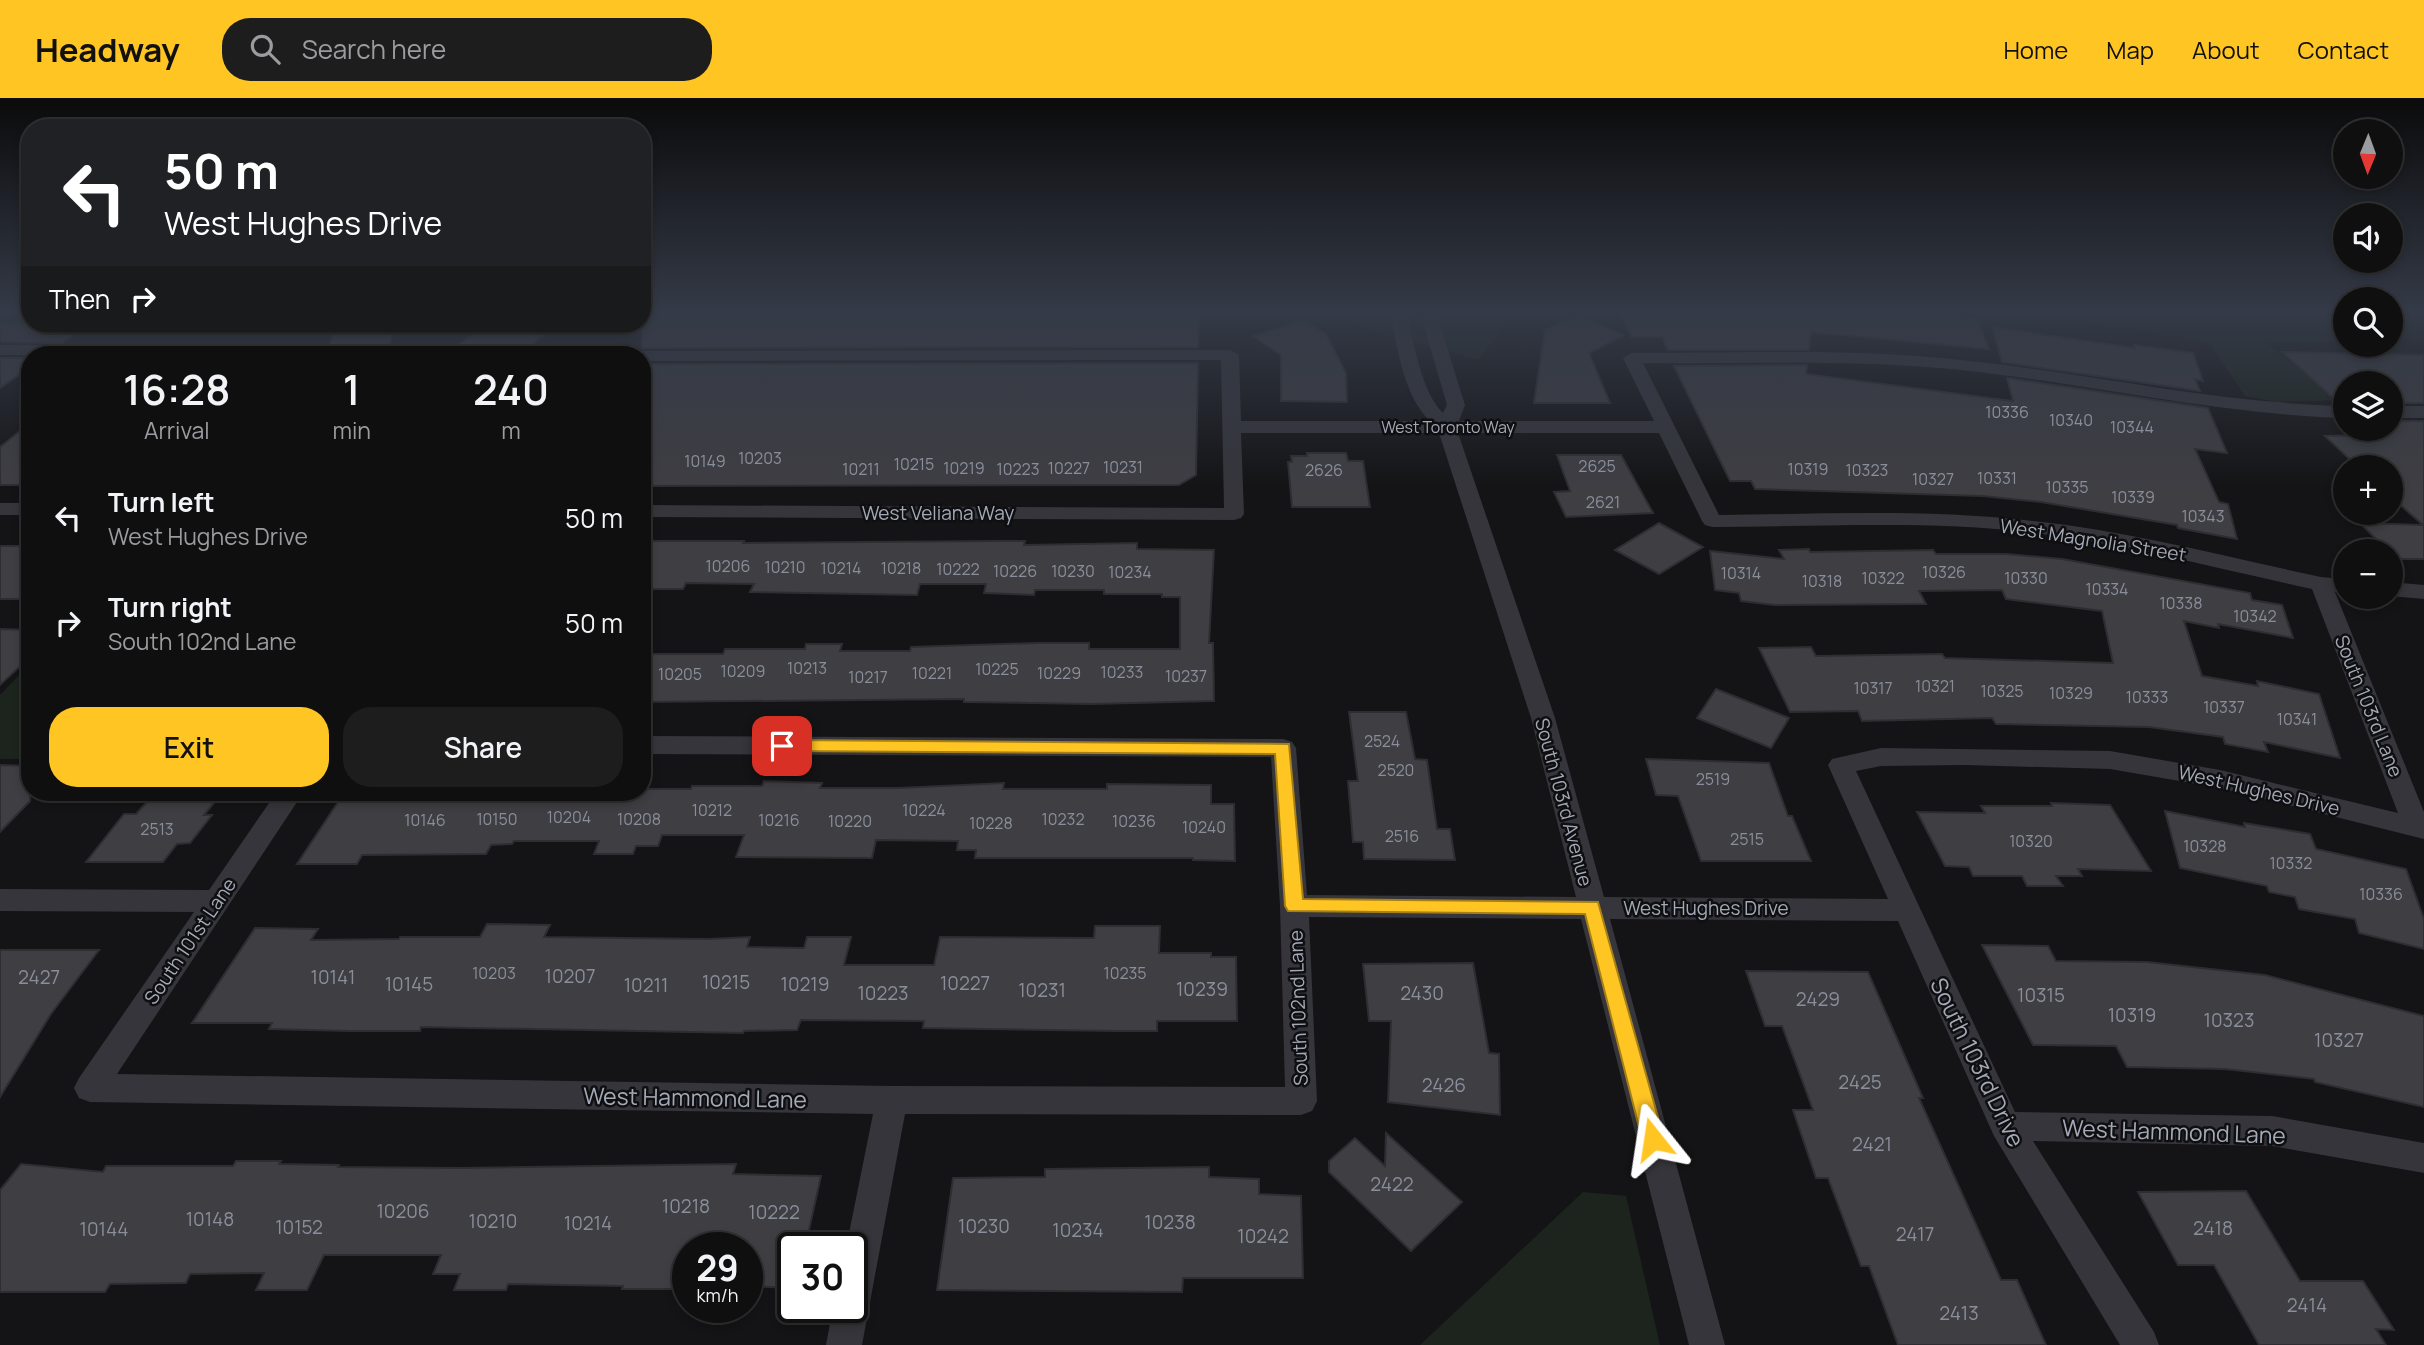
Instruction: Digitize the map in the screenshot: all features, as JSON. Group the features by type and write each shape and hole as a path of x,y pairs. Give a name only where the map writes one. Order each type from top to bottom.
{"street":[{"path":"1230,370 1232,427"},
{"name":"South 103rd Avenue","path":"1413,370 1425,406 1447,427 1543,718 1707,1345"},
{"name":"South 103rd Avenue","path":"1446,370 1456,405 1447,427"},
{"path":"1638,370 1665,427"},
{"path":"2003,370 2244,407 2333,411"},
{"path":"2403,412 2424,412"},
{"name":"West Toronto Way","path":"1232,427 1665,427"},
{"name":"West Veliana Way","path":"651,511 1234,514 1232,427"},
{"name":"West Magnolia Street","path":"1665,427 1712,521 1963,521 2036,527 2125,542 2333,585"},
{"path":"0,509 21,509"},
{"path":"2403,590 2424,592"},
{"name":"South 103rd Lane","path":"2342,609 2421,829"},
{"name":"South 102nd Lane","path":"651,745 1283,748 1294,906 1301,1101"},
{"name":"West Hughes Drive","path":"1841,765 1881,757 1965,756 2110,760 2220,779 2421,829"},
{"name":"South 103rd Drive","path":"1841,765 2005,1126 2141,1345"},
{"name":"South 101st Lane","path":"90,1088 284,801"},
{"path":"0,900 217,901"},
{"name":"West Hughes Drive","path":"1294,906 1907,910"},
{"name":"West Hammond Lane","path":"90,1088 892,1100 1301,1101"},
{"path":"866,1232 892,1100"},
{"name":"West Hammond Lane","path":"2005,1126 2273,1131 2424,1158"},
{"path":"844,1345 848,1323"}],"shaded area":[{"path":"2228,370 2301,370 2333,395 2333,400 2277,402 2245,396"},
{"path":"21,673 21,759 0,759 0,695"},
{"path":"1583,1192 1626,1196 1660,1345 1420,1345"}],"building":[{"path":"0,370 21,370 21,373 0,388"},
{"path":"651,370 1198,370 1196,475 1179,485 651,486"},
{"path":"1281,370 1345,370 1346,373 1347,402 1281,401"},
{"path":"1539,370 1596,370 1610,403 1534,403"},
{"path":"1676,370 1806,370 1806,374 2013,401 2007,378 2208,408 2227,453 2195,449 2219,502 2228,504 2237,539 2178,528 2177,525 2041,502 1982,496 1755,489 1751,481 1730,481"},
{"path":"2058,370 2199,370 2203,381 2195,379 2200,391"},
{"path":"2302,370 2424,370 2424,403 2403,403 2403,371 2333,371 2333,398"},
{"path":"2403,421 2424,421 2424,559 2403,559 2403,539 2376,539 2362,525 2423,525 2403,507 2403,455 2345,455 2325,436 2333,436 2333,441 2403,441"},
{"path":"21,430 21,485 0,485 0,447"},
{"path":"1307,453 1346,453 1348,461 1363,461 1370,507 1292,507 1288,462 1292,462 1291,456 1307,456"},
{"path":"1557,455 1621,455 1653,513 1566,517 1554,492 1570,491"},
{"path":"1659,523 1703,547 1659,574 1615,550"},
{"path":"651,541 1025,541 1024,545 1137,543 1137,549 1214,550 1209,643 1213,643 1214,701 1092,704 964,702 964,699 651,702 651,654 723,654 725,649 805,649 806,644 842,644 840,651 910,651 911,647 1037,643 1089,643 1089,649 1180,649 1180,597 1162,597 1162,594 1104,594 1104,590 1035,590 1034,595 984,593 986,584 920,584 917,595 750,592 754,584 686,583 683,589 651,589"},
{"path":"0,546 21,546 21,599 0,599"},
{"path":"1809,549 1810,552 1933,550 1936,554 2006,554 2062,559 2250,593 2252,600 2282,605 2293,638 2218,624 2219,628 2184,621 2202,676 2258,686 2257,681 2319,694 2340,758 2264,742 2268,752 2225,744 2223,737 2149,727 1996,724 1992,718 1862,721 1858,711 1790,712 1759,648 1811,647 1816,656 1942,654 1945,658 2113,663 2102,611 2006,599 2002,590 1919,591 1926,604 1775,605 1741,601 1739,593 1715,590 1710,551 1784,559 1779,550"},
{"path":"0,629 21,630 21,665 0,685"},
{"path":"1716,689 1789,718 1771,748 1697,718"},
{"path":"1349,712 1406,712 1415,759 1427,760 1437,829 1450,829 1455,860 1364,859 1363,842 1353,842 1348,781 1358,781"},
{"path":"1646,759 1769,763 1788,816 1792,816 1811,861 1701,861 1678,796 1656,795"},
{"path":"0,765 21,766 21,801 30,801 0,832"},
{"path":"764,781 822,783 820,788 899,788 1004,783 1003,789 1107,789 1107,784 1211,785 1211,804 1234,804 1235,861 1193,858 975,858 976,850 957,850 958,841 876,840 872,858 736,857 744,835 662,835 658,846 636,846 633,854 594,854 599,841 514,841 512,844 491,845 486,854 362,855 357,864 297,864 339,801 651,801 651,789 762,786"},
{"path":"148,801 215,801 204,815 212,815 190,843 177,844 163,862 86,862 124,814 136,814"},
{"path":"2051,803 2110,805 2151,871 2078,869 2082,876 2056,876 2063,886 2027,886 2022,876 1973,876 1969,867 1945,866 1917,812 1985,813 1981,806 2052,806"},
{"path":"2165,811 2245,827 2244,823 2310,834 2316,849 2406,869 2424,919 2424,949 2359,933 2355,919 2299,909 2295,897 2269,892 2267,886 2180,868"},
{"path":"487,924 550,925 544,937 750,937 747,947 804,948 807,937 851,937 844,965 934,965 940,937 1094,938 1095,926 1160,926 1159,953 1211,953 1211,957 1236,957 1237,1021 1157,1021 1157,1031 1115,1031 923,1028 924,1021 801,1020 797,1030 743,1033 421,1027 420,1031 350,1031 269,1029 272,1023 192,1023 255,928 318,929 311,940 399,939 480,937"},
{"path":"1982,945 2048,946 2056,961 2147,962 2265,975 2424,1016 2424,1107 2315,1082 2314,1079 2225,1069 2127,1067 2116,1046 2033,1045"},
{"path":"0,950 99,950 51,1014 0,1097"},
{"path":"1473,963 1489,1053 1499,1054 1500,1115 1388,1102 1391,1021 1369,1021 1363,964"},
{"path":"1746,971 1868,972 1923,1098 1919,1098 2001,1280 2017,1280 2046,1345 1898,1345 1869,1266 1861,1266 1828,1178 1816,1178 1793,1110 1813,1110 1782,1026 1765,1026"},
{"path":"1386,1133 1462,1202 1411,1251 1329,1172 1329,1161 1355,1138 1385,1166"},
{"path":"236,1161 281,1161 279,1164 339,1165 338,1167 460,1168 736,1164 733,1174 821,1176 809,1232 777,1232 777,1287 763,1287 763,1232 672,1232 672,1289 508,1284 506,1290 454,1290 460,1274 433,1274 441,1255 324,1255 307,1290 256,1290 264,1273 190,1274 186,1283 110,1284 105,1292 0,1292 0,1190 21,1164 103,1172 106,1166 233,1166"},
{"path":"1209,1167 1209,1177 1259,1179 1259,1194 1301,1196 1303,1278 1183,1278 1182,1292 937,1290 953,1178 1045,1177 1045,1169"},
{"path":"2246,1191 2300,1281 2363,1281 2394,1330 2376,1329 2386,1345 2259,1345 2214,1265 2178,1265 2138,1192"}],"route":[{"path":"782,746 1283,748 1294,906 1592,907 1653,1139"}]}
